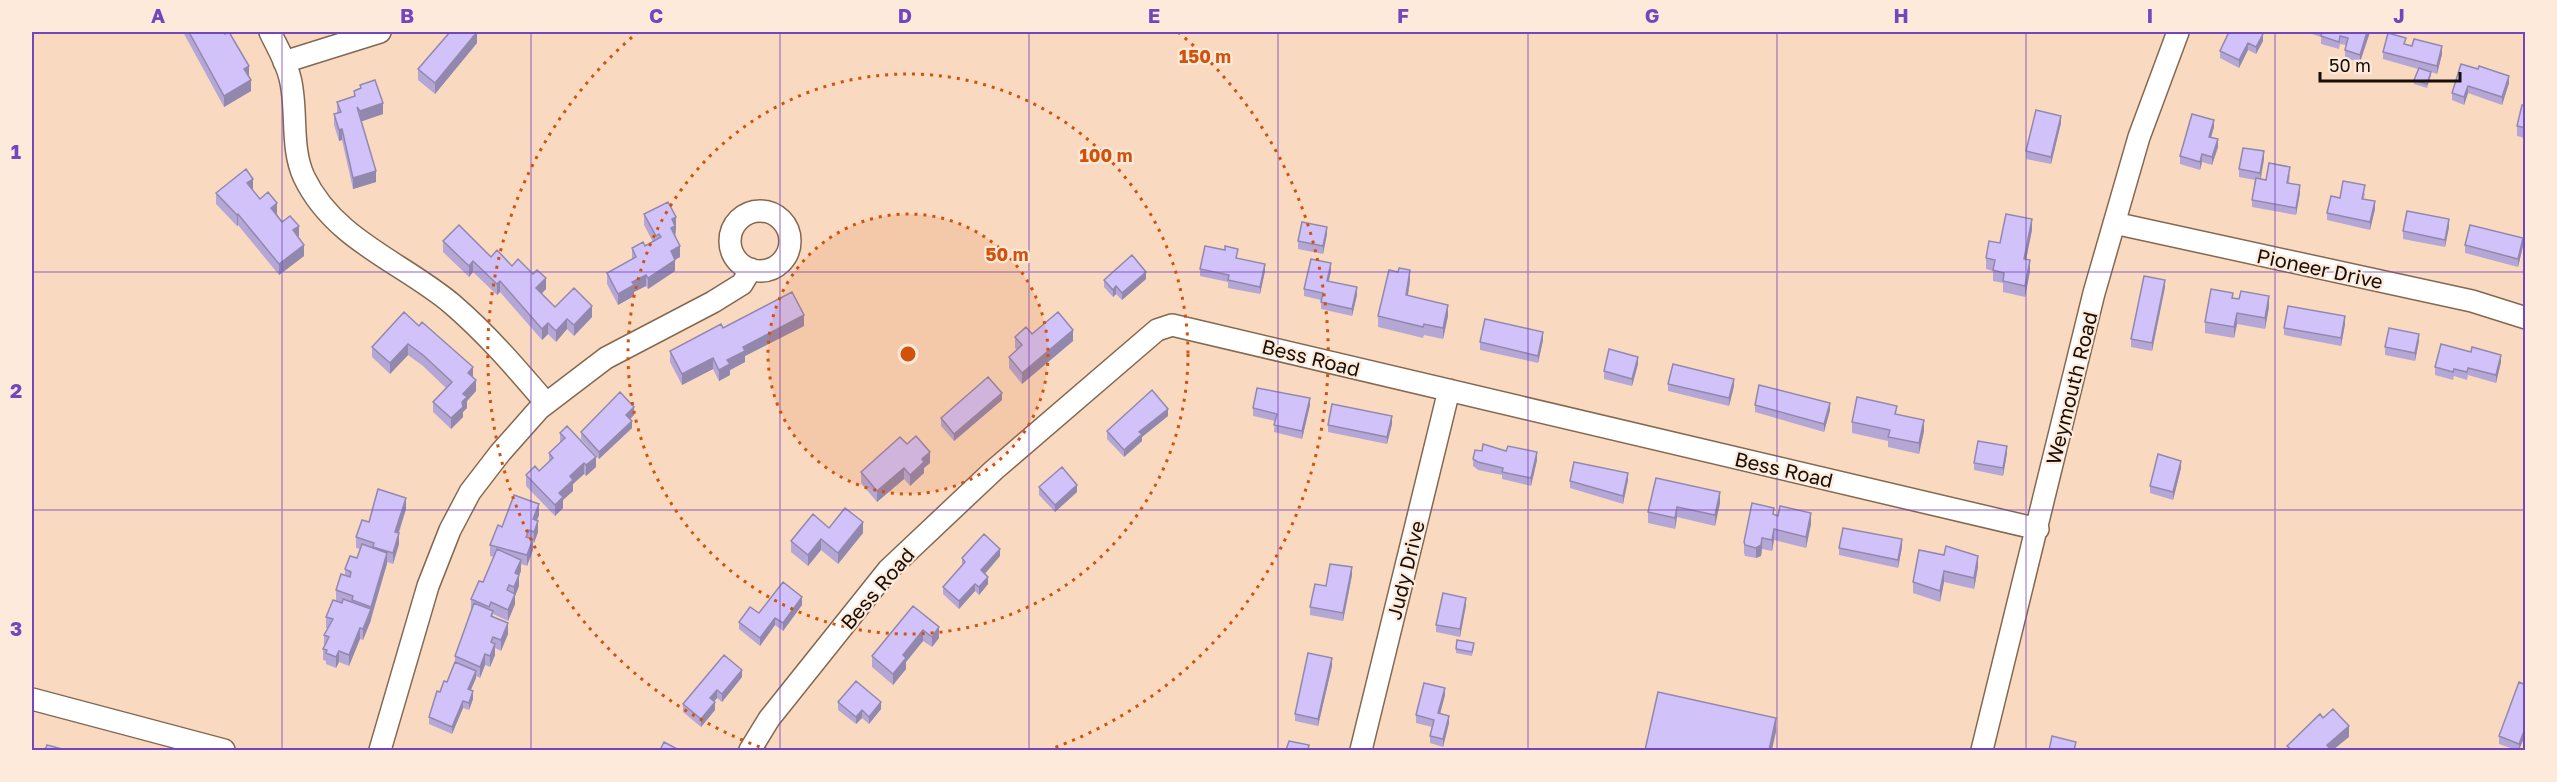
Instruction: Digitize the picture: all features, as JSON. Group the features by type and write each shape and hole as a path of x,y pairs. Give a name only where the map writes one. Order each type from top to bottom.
{"street":[{"path":"270,32 290,79 298,150 304,176 319,200 335,219 363,244 424,282 482,331 546,403"},
{"path":"284,62 380,32"},
{"name":"Weymouth Road","path":"1982,750 2038,529 2091,304 2154,91 2178,32"},
{"name":"Pioneer Drive","path":"2114,223 2472,301 2526,318"},
{"path":"380,750 428,586 450,530 476,484 500,453 546,403 606,358 713,302 741,284 751,269"},
{"name":"Bess Road","path":"750,750 769,719 888,570 994,470 1157,330 1172,325 2038,529"},
{"name":"Judy Drive","path":"1361,750 1449,390"},
{"path":"32,699 224,750"}],"building":[{"path":"189,32 223,32 225,34 229,32 249,66 244,69 251,80 224,96"},
{"path":"450,32 477,32 435,83 418,69"},
{"path":"2229,32 2263,34 2256,47 2248,43 2239,60 2220,51"},
{"path":"2322,32 2367,32 2360,55 2345,50 2348,38 2340,36 2339,42 2321,36"},
{"path":"2388,33 2406,38 2404,44 2412,46 2414,39 2442,46 2437,66 2383,52"},
{"path":"2461,64 2478,69 2479,66 2509,76 2502,97 2468,86 2464,97 2452,93"},
{"path":"2419,68 2431,72 2427,84 2414,80"},
{"path":"375,80 383,103 360,111 357,107 376,171 353,178 342,129 339,130 334,114 341,112 337,102 355,96 354,91 361,88 360,85"},
{"path":"2522,105 2526,106 2526,128 2517,126"},
{"path":"2036,110 2061,116 2051,157 2026,151"},
{"path":"2192,114 2214,120 2209,137 2218,139 2212,157 2202,154 2200,162 2180,156"},
{"path":"2243,148 2264,151 2260,173 2239,169"},
{"path":"2269,163 2290,167 2287,183 2300,185 2296,208 2252,200 2256,178 2266,180"},
{"path":"246,169 253,179 247,183 260,199 268,192 277,203 271,208 282,222 290,216 299,226 293,230 304,245 279,264 238,214 216,193"},
{"path":"2343,181 2365,185 2362,199 2375,201 2370,222 2327,213 2331,196 2340,198"},
{"path":"668,202 676,217 672,219 675,226 671,228 680,246 671,251 675,260 648,278 646,275 632,282 634,285 618,294 607,273 636,257 632,248 643,242 645,246 661,237 659,234 656,236 644,214"},
{"path":"2407,211 2449,219 2445,240 2403,231"},
{"path":"2006,214 2032,219 2024,259 2030,260 2025,286 2003,281 2004,273 1993,270 1995,260 1986,258 1989,241 2000,243"},
{"path":"1302,222 1327,227 1323,246 1298,241"},
{"path":"459,225 491,257 497,250 512,266 518,259 533,274 537,270 546,278 536,288 555,307 574,288 592,306 574,325 567,319 556,331 548,323 542,329 500,281 497,284 473,261 469,266 443,241"},
{"path":"2470,225 2523,238 2518,259 2465,245"},
{"path":"1205,246 1225,250 1225,246 1238,249 1236,258 1265,264 1260,287 1228,280 1229,275 1200,269"},
{"path":"1132,255 1146,272 1122,293 1116,286 1113,290 1104,280"},
{"path":"1311,259 1331,263 1327,281 1357,287 1352,309 1321,302 1323,293 1304,289"},
{"path":"1399,268 1410,270 1406,295 1448,305 1443,328 1424,324 1423,327 1378,316 1389,270 1398,272"},
{"path":"2144,276 2165,280 2152,343 2131,339"},
{"path":"2211,289 2233,293 2232,298 2239,299 2241,291 2269,296 2265,318 2237,313 2234,327 2205,322"},
{"path":"792,292 804,315 743,347 745,351 727,360 730,364 719,370 713,358 682,374 670,351 721,324 723,328"},
{"path":"2288,306 2345,316 2341,338 2284,328"},
{"path":"404,312 419,326 422,322 473,367 468,373 476,380 463,394 467,397 462,402 463,407 451,418 433,402 452,382 423,355 408,344 390,363 372,347"},
{"path":"1058,312 1073,330 1022,373 1009,357 1022,345 1015,337 1026,327 1032,334"},
{"path":"1485,319 1543,332 1538,356 1480,342"},
{"path":"2389,328 2419,334 2415,353 2385,347"},
{"path":"2441,344 2471,352 2472,347 2501,355 2496,375 2468,368 2467,372 2454,369 2453,372 2435,367"},
{"path":"1609,349 1638,357 1632,379 1604,371"},
{"path":"1673,364 1734,379 1729,398 1668,384"},
{"path":"988,377 1002,393 954,434 941,418"},
{"path":"1759,385 1830,403 1824,424 1755,405"},
{"path":"1257,388 1310,398 1302,431 1274,425 1277,414 1253,408"},
{"path":"1152,390 1168,409 1139,432 1142,434 1124,450 1107,431"},
{"path":"620,392 634,407 626,415 632,421 599,452 581,432"},
{"path":"1857,397 1897,406 1895,414 1924,420 1919,443 1888,437 1890,430 1852,422"},
{"path":"1332,404 1392,416 1387,437 1328,425"},
{"path":"567,426 596,457 586,465 584,463 570,476 573,480 559,493 563,497 555,505 526,475 535,466 539,471 553,458 549,453 565,438 560,433"},
{"path":"916,436 930,452 922,459 924,462 910,475 904,468 877,491 861,472 900,437 907,444"},
{"path":"1978,441 2007,446 2003,468 1974,463"},
{"path":"1483,444 1506,451 1508,446 1537,452 1531,478 1502,472 1503,468 1473,459 1475,450 1482,451"},
{"path":"2158,454 2181,461 2173,492 2150,486"},
{"path":"1574,462 1628,473 1623,496 1570,481"},
{"path":"1062,467 1077,485 1055,505 1039,487"},
{"path":"1656,478 1720,492 1715,515 1677,507 1675,518 1648,512"},
{"path":"378,489 406,498 395,532 399,533 393,553 373,547 374,543 356,537 362,520 369,522"},
{"path":"514,495 539,504 533,519 538,521 534,532 529,530 526,537 533,539 527,555 490,545 498,525 502,527"},
{"path":"1752,503 1774,508 1773,514 1778,516 1780,506 1811,513 1806,537 1774,529 1772,540 1762,538 1761,545 1756,548 1745,545"},
{"path":"845,508 863,522 838,553 821,539 808,555 791,541 813,514 829,528"},
{"path":"1843,528 1902,539 1898,560 1839,548"},
{"path":"984,534 1000,549 981,570 988,577 979,587 975,584 959,601 943,587 965,562 962,558"},
{"path":"362,544 387,553 371,607 352,600 353,596 336,590 341,574 350,577 351,572 345,569 350,556 357,558"},
{"path":"1946,546 1978,556 1974,578 1944,571 1940,591 1913,582 1919,550 1944,555"},
{"path":"497,549 521,560 515,573 519,575 514,587 509,585 507,590 515,594 508,610 491,602 489,607 471,599 479,581 483,582"},
{"path":"1330,564 1352,567 1343,613 1310,607 1315,584 1326,586"},
{"path":"783,582 802,597 783,623 775,618 760,638 739,622 750,607 759,613"},
{"path":"1443,593 1466,598 1460,629 1436,625"},
{"path":"343,599 371,609 349,655 339,651 336,657 326,653 327,650 323,649 329,637 324,635 333,619 326,617 333,600 342,603"},
{"path":"474,603 493,611 491,616 508,623 501,640 493,637 491,642 495,644 490,656 485,654 480,667 455,656"},
{"path":"913,606 939,627 932,637 923,630 903,655 906,658 893,674 872,656"},
{"path":"1457,640 1474,643 1472,652 1456,649"},
{"path":"1308,653 1332,658 1318,719 1295,714"},
{"path":"724,655 742,670 722,694 717,690 710,698 715,702 701,719 683,704"},
{"path":"455,662 476,671 468,689 473,691 469,703 463,701 452,727 429,717 437,691 440,692 444,681 447,682"},
{"path":"856,681 881,702 869,717 862,710 856,717 838,702"},
{"path":"2519,682 2526,685 2526,726 2519,744 2499,736"},
{"path":"1424,683 1445,688 1438,713 1449,716 1443,739 1430,736 1434,720 1416,715"},
{"path":"1658,692 1776,718 1769,750 1645,750"},
{"path":"2333,709 2349,726 2327,745 2329,750 2292,750 2287,746 2320,714 2323,718"},
{"path":"2052,736 2076,742 2074,750 2049,750"},
{"path":"1289,741 1309,745 1308,750 1286,750"},
{"path":"664,742 679,750 660,750"},
{"path":"47,745 66,750 45,750"}]}
